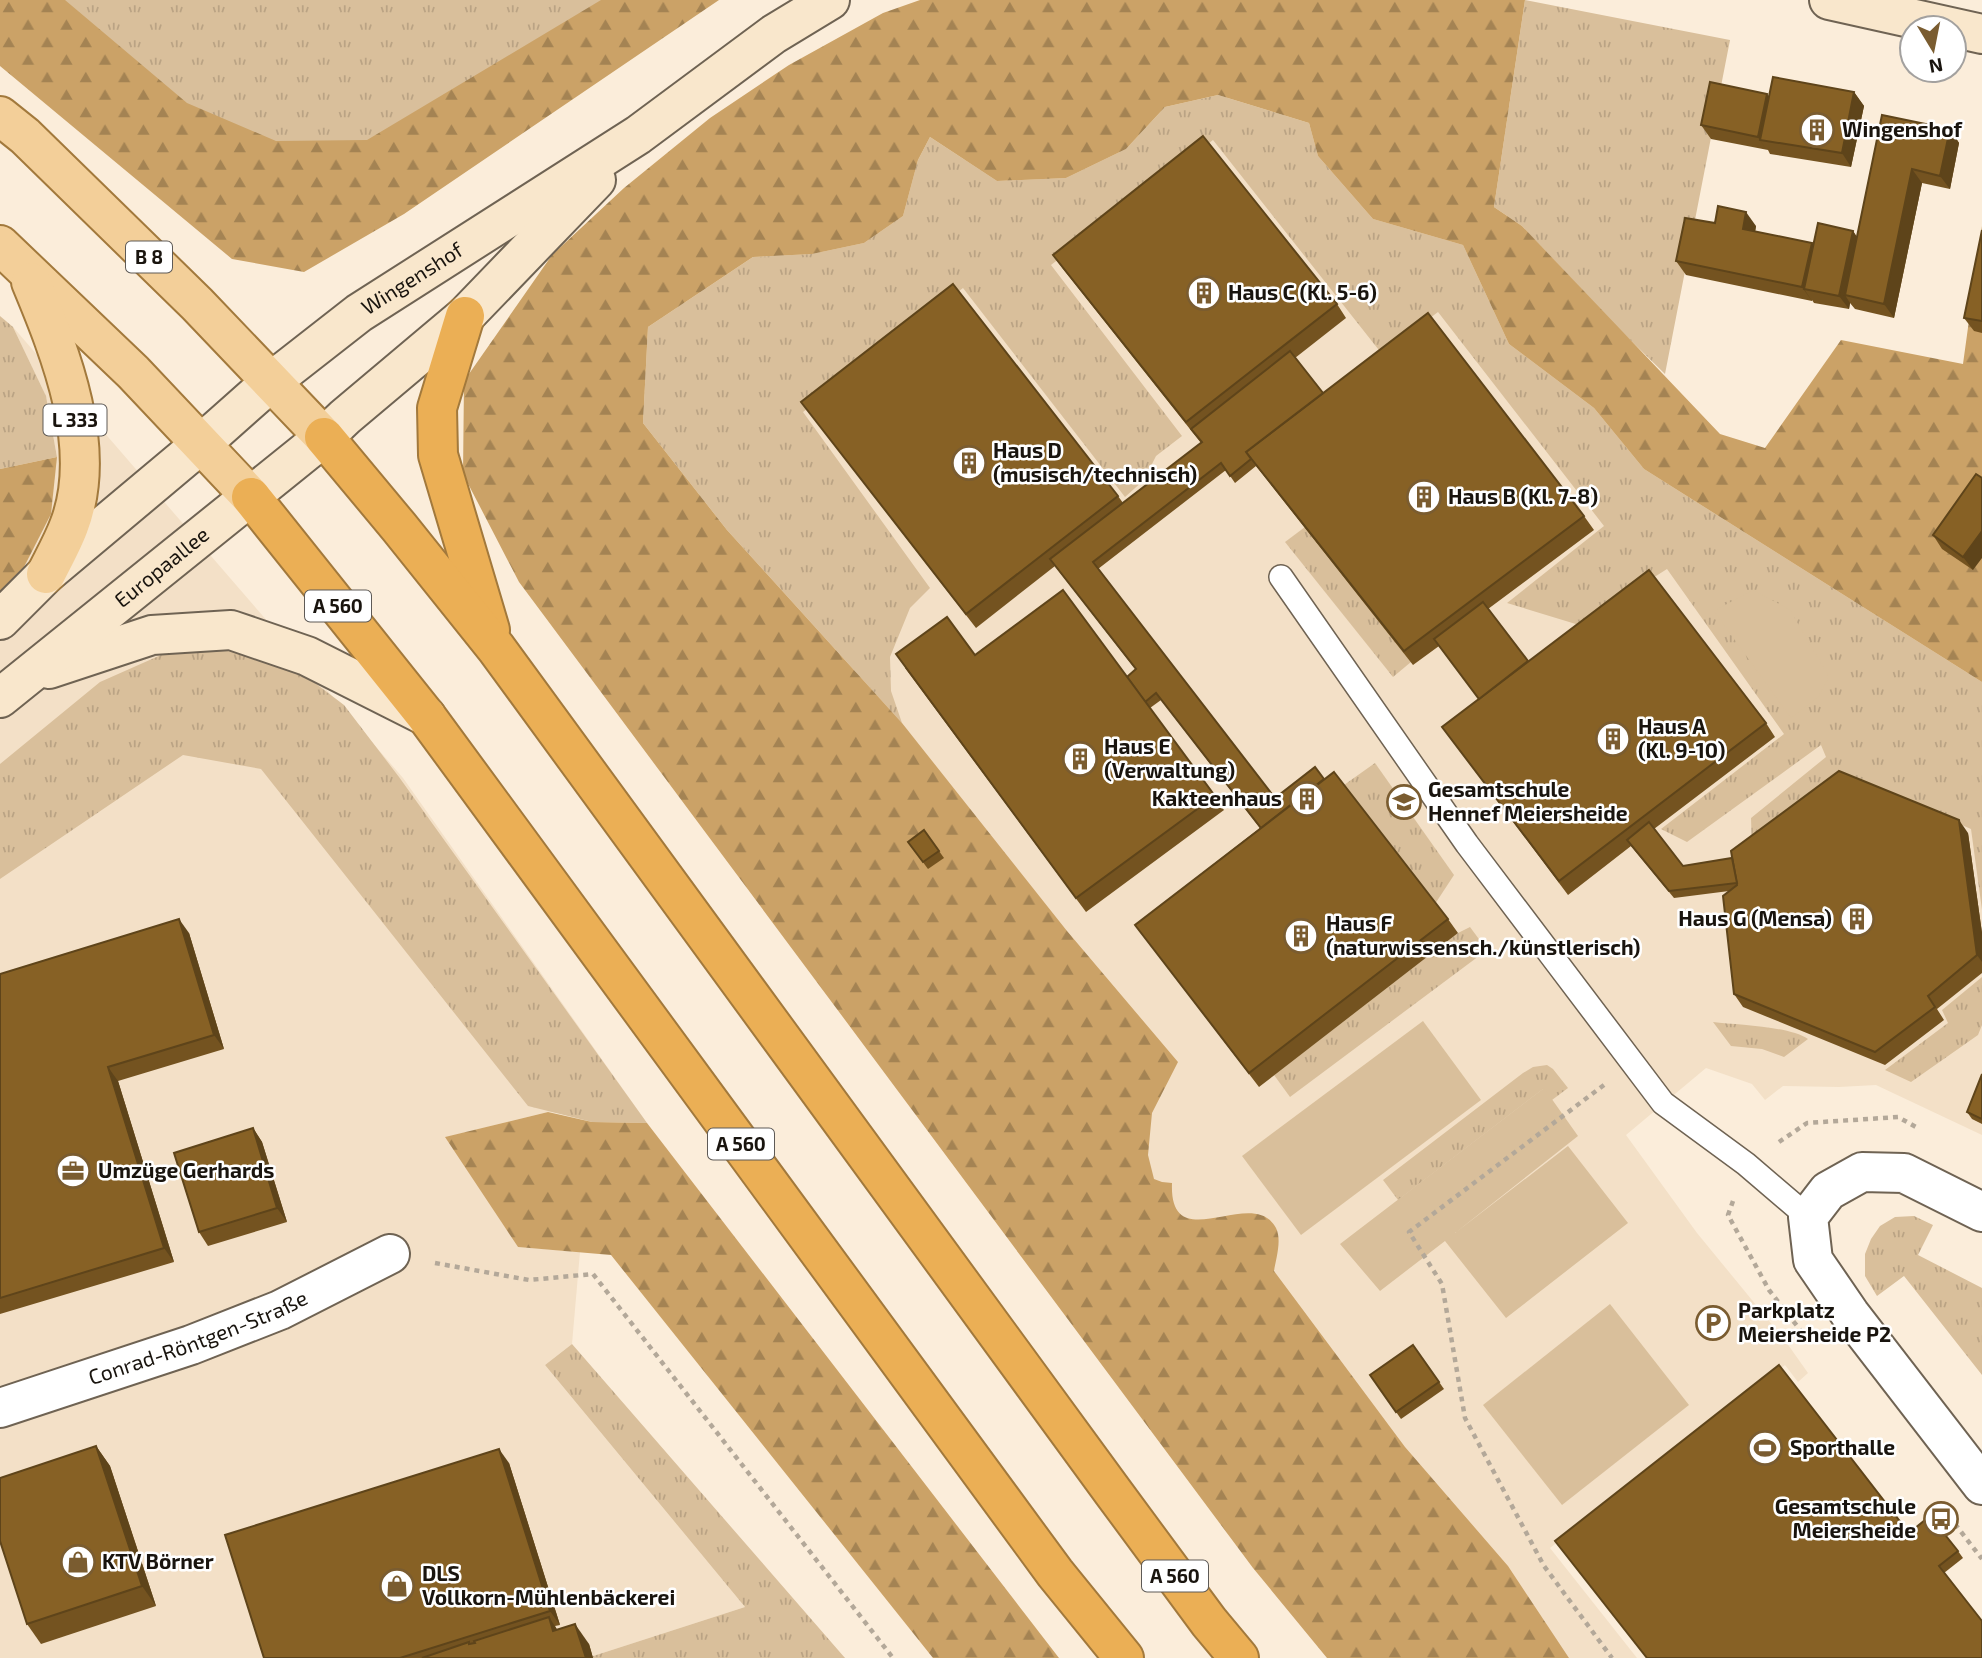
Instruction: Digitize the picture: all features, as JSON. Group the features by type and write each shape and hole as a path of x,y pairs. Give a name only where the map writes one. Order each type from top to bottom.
{"highway":[{"path":"465,316 437,408 438,455 496,648"},
{"name":"A 560","path":"324,437 496,648 1105,1481 1209,1622 1239,1658"},
{"name":"A 560","path":"251,497 426,716 1055,1573 1124,1658"}],"main road":[{"name":"Wingenshof","path":"201,444 272,381 359,313 638,135 774,34 830,0"},
{"path":"1829,0 1982,34"},
{"name":"B 8","path":"13,126 197,304 324,437"},
{"name":"Wingenshof","path":"324,437 465,316 638,135"},
{"path":"12,256 133,372 251,497"},
{"name":"L 333","path":"12,256 49,326 68,384 81,467 70,524 46,574"},
{"name":"Europaallee","path":"14,687 324,437"},
{"name":"L 333","path":"0,620 46,574 201,444"},
{"path":"14,687 152,635 231,630 307,656 426,716"}],"street":[{"path":"1982,1212 1904,1173 1862,1172 1828,1191 1808,1217 1813,1260 1850,1314 1982,1485"},
{"name":"Conrad-Röntgen-Straße","path":"0,1408 191,1345 268,1315 390,1254"}],"lane":[{"path":"1281,577 1466,844 1663,1103 1746,1164 1808,1217"}],"path":[{"path":"1612,1658 1544,1566 1465,1418 1442,1284 1409,1232 1632,1063"},
{"path":"390,1254 529,1280 593,1274 893,1658"}],"shaded area":[{"name":"Gesamtschule Hennef Meiersheide","path":"1428,115 1572,369 1982,680 1982,1135 1876,1085 1783,1086 1765,1100 1752,1084 1706,1068 1626,1135 1697,1233 1784,1339 1808,1373 1798,1382 1785,1365 1550,1548 1637,1658 1495,1658 910,924 752,180"},
{"path":"13,327 403,778 647,1123 548,1112 446,1137 518,1247 580,1252 572,1344 545,1365 745,1607 587,1658 0,1658 0,592 24,567 57,457 46,396"}],"green space":[{"path":"0,0 65,0 187,103 276,141 367,140 601,0 719,0 404,214 304,272 232,259 0,66"},
{"path":"7,0 674,0 265,214"},
{"path":"920,0 1525,0 1494,207 1522,226 1720,434 1765,448 1841,340 1963,364 1982,226 1982,682 1644,469 1594,408 1509,344 1463,245 1373,219 1318,156 1309,123 1218,95 1165,107 1126,149 1066,178 997,181 930,137 918,160 903,216 864,243 812,254 753,257 648,327 643,423 727,530 902,723 1067,931 1178,1062 1152,1113 1148,1155 1154,1179 1172,1183 1175,1205 1184,1216 1198,1219 1250,1213 1265,1217 1276,1228 1279,1244 1274,1271 1405,1447 1508,1566 1569,1658 1327,1658 1253,1568 519,582 463,474 464,381 552,255 624,188 710,118 789,65 883,13"},
{"path":"1525,0 1730,40 1665,374 1522,226 1494,207"},
{"path":"1218,95 1309,123 1318,156 1373,219 1463,245 1509,344 1594,408 1644,469 1982,682 1982,910 1971,829 1848,776 1752,848 1751,818 1826,757 1821,745 1687,842 1661,829 1784,734 1667,569 1579,625 1507,603 1604,526 1438,312 1382,354 1213,140 1051,265 1182,436 1156,456 1144,480 1125,497 963,288 803,412 930,588 910,608 890,657 891,691 902,723 727,530 643,423 648,327 753,257 812,254 864,243 903,216 918,160 930,137 997,181 1066,178 1126,149 1165,107"},
{"path":"0,316 13,327 46,396 57,457 0,469"},
{"path":"57,457 51,514 24,567 0,592 0,469"},
{"path":"1305,527 1411,662 1393,677 1285,542"},
{"path":"1753,590 1790,610 1829,677 1818,697 1791,718 1714,611"},
{"path":"170,651 247,651 299,671 344,705 399,777 647,1123 592,1122 528,1106 261,769 183,755 0,879 0,764 100,682"},
{"path":"1375,763 1454,875 1435,904 1344,785"},
{"path":"1470,927 1487,950 1290,1097 1274,1075 1458,933"},
{"path":"1982,977 1982,1025 1978,1035 1911,1082 1885,1070 1948,1023 1942,1010"},
{"path":"1423,1021 1481,1100 1301,1235 1242,1156"},
{"path":"1713,1022 1789,1031 1808,1039 1784,1057 1762,1049 1731,1046"},
{"path":"1547,1065 1568,1088 1552,1100 1543,1089 1398,1200 1383,1180 1523,1073 1533,1067"},
{"path":"1544,1088 1578,1136 1455,1233 1568,1146 1628,1223 1506,1318 1445,1241 1380,1291 1340,1244"},
{"path":"548,1112 592,1122 647,1123 1059,1658 933,1658 611,1255 518,1247 445,1137"},
{"path":"1914,1216 1933,1225 1918,1255 1982,1288 1982,1375 1904,1276 1877,1296 1865,1276 1865,1254 1880,1226 1895,1217"},
{"path":"1610,1304 1689,1405 1562,1505 1483,1405"},
{"path":"572,1344 845,1658 587,1658 745,1607 545,1365"}],"building":[{"name":"Wingenshof","path":"1773,77 1854,92 1842,153 1760,140"},
{"path":"1710,82 1767,94 1758,137 1701,125"},
{"path":"1882,115 1950,129 1940,176 1912,169 1884,304 1845,295"},
{"name":"Haus C (Kl. 5-6)","path":"1203,136 1337,304 1186,422 1053,255"},
{"path":"1718,206 1746,212 1743,229 1812,243 1802,287 1676,261 1685,218 1715,223"},
{"path":"1818,223 1853,231 1839,296 1804,289"},
{"path":"1982,230 1982,321 1964,318"},
{"name":"Haus D (musisch/technisch)","path":"953,284 1118,496 966,614 801,402"},
{"name":"Haus B (Kl. 7-8)","path":"1428,313 1584,516 1404,651 1246,452"},
{"path":"1290,351 1323,393 1246,452 1251,459 1230,476 1221,463 1093,562 1275,798 1315,767 1324,779 1261,828 1156,693 1145,702 1127,677 1136,669 1050,559 1202,442 1191,429"},
{"path":"1976,474 1982,478 1982,531 1963,557 1933,535"},
{"name":"Haus A (Kl. 9-10)","path":"1649,570 1766,723 1559,881 1442,727"},
{"name":"Haus E (Verwaltung)","path":"1063,590 1215,796 1076,898 896,654 947,617 975,655"},
{"path":"1483,602 1528,661 1479,699 1434,639"},
{"name":"Haus G (Mensa)","path":"1839,771 1959,820 1977,955 1928,996 1935,1007 1875,1052 1734,994 1723,896 1737,885 1731,851"},
{"name":"Haus F (naturwissensch./künstlerisch)","path":"1334,772 1448,919 1249,1073 1135,925"},
{"path":"1649,822 1683,866 1732,858 1737,883 1669,891 1627,840"},
{"path":"924,830 939,851 923,862 908,842"},
{"name":"Umzüge Gerhards","path":"179,919 214,1035 108,1067 164,1248 0,1298 0,974"},
{"path":"1982,1074 1982,1119 1967,1112"},
{"path":"253,1128 277,1208 199,1232 174,1153"},
{"path":"1413,1345 1439,1382 1396,1412 1370,1375"},
{"name":"Sporthalle","path":"1779,1365 1909,1533 1930,1516 1958,1551 1939,1566 1982,1621 1982,1658 1647,1658 1555,1541"},
{"name":"KTV Börner","path":"96,1446 142,1586 27,1624 0,1541 0,1478"},
{"name":"DLS Vollkorn-Mühlenbäckerei","path":"499,1449 550,1611 400,1658 264,1658 225,1535"},
{"path":"549,1617 553,1631 575,1624 586,1658 422,1658 469,1642 475,1643 474,1641"}],"place":[{"name":"Wingenshof","path":"1817,130"},
{"name":"Haus C (Kl. 5-6)","path":"1204,293"},
{"name":"Haus D (musisch/technisch)","path":"969,463"},
{"name":"Haus B (Kl. 7-8)","path":"1424,497"},
{"name":"Haus A (Kl. 9-10)","path":"1613,739"},
{"name":"Haus E (Verwaltung)","path":"1080,759"},
{"name":"Kakteenhaus","path":"1307,799"},
{"name":"Gesamtschule Hennef Meiersheide","path":"1404,802"},
{"name":"Haus G (Mensa)","path":"1857,919"},
{"name":"Haus F (naturwissensch./künstlerisch)","path":"1301,936"},
{"name":"Umzüge Gerhards","path":"73,1171"},
{"name":"Parkplatz Meiersheide P2","path":"1713,1323"},
{"name":"Sporthalle","path":"1765,1448"},
{"name":"Gesamtschule Meiersheide","path":"1941,1519"},
{"name":"KTV Börner","path":"78,1562"},
{"name":"DLS Vollkorn-Mühlenbäckerei","path":"397,1586"}]}
